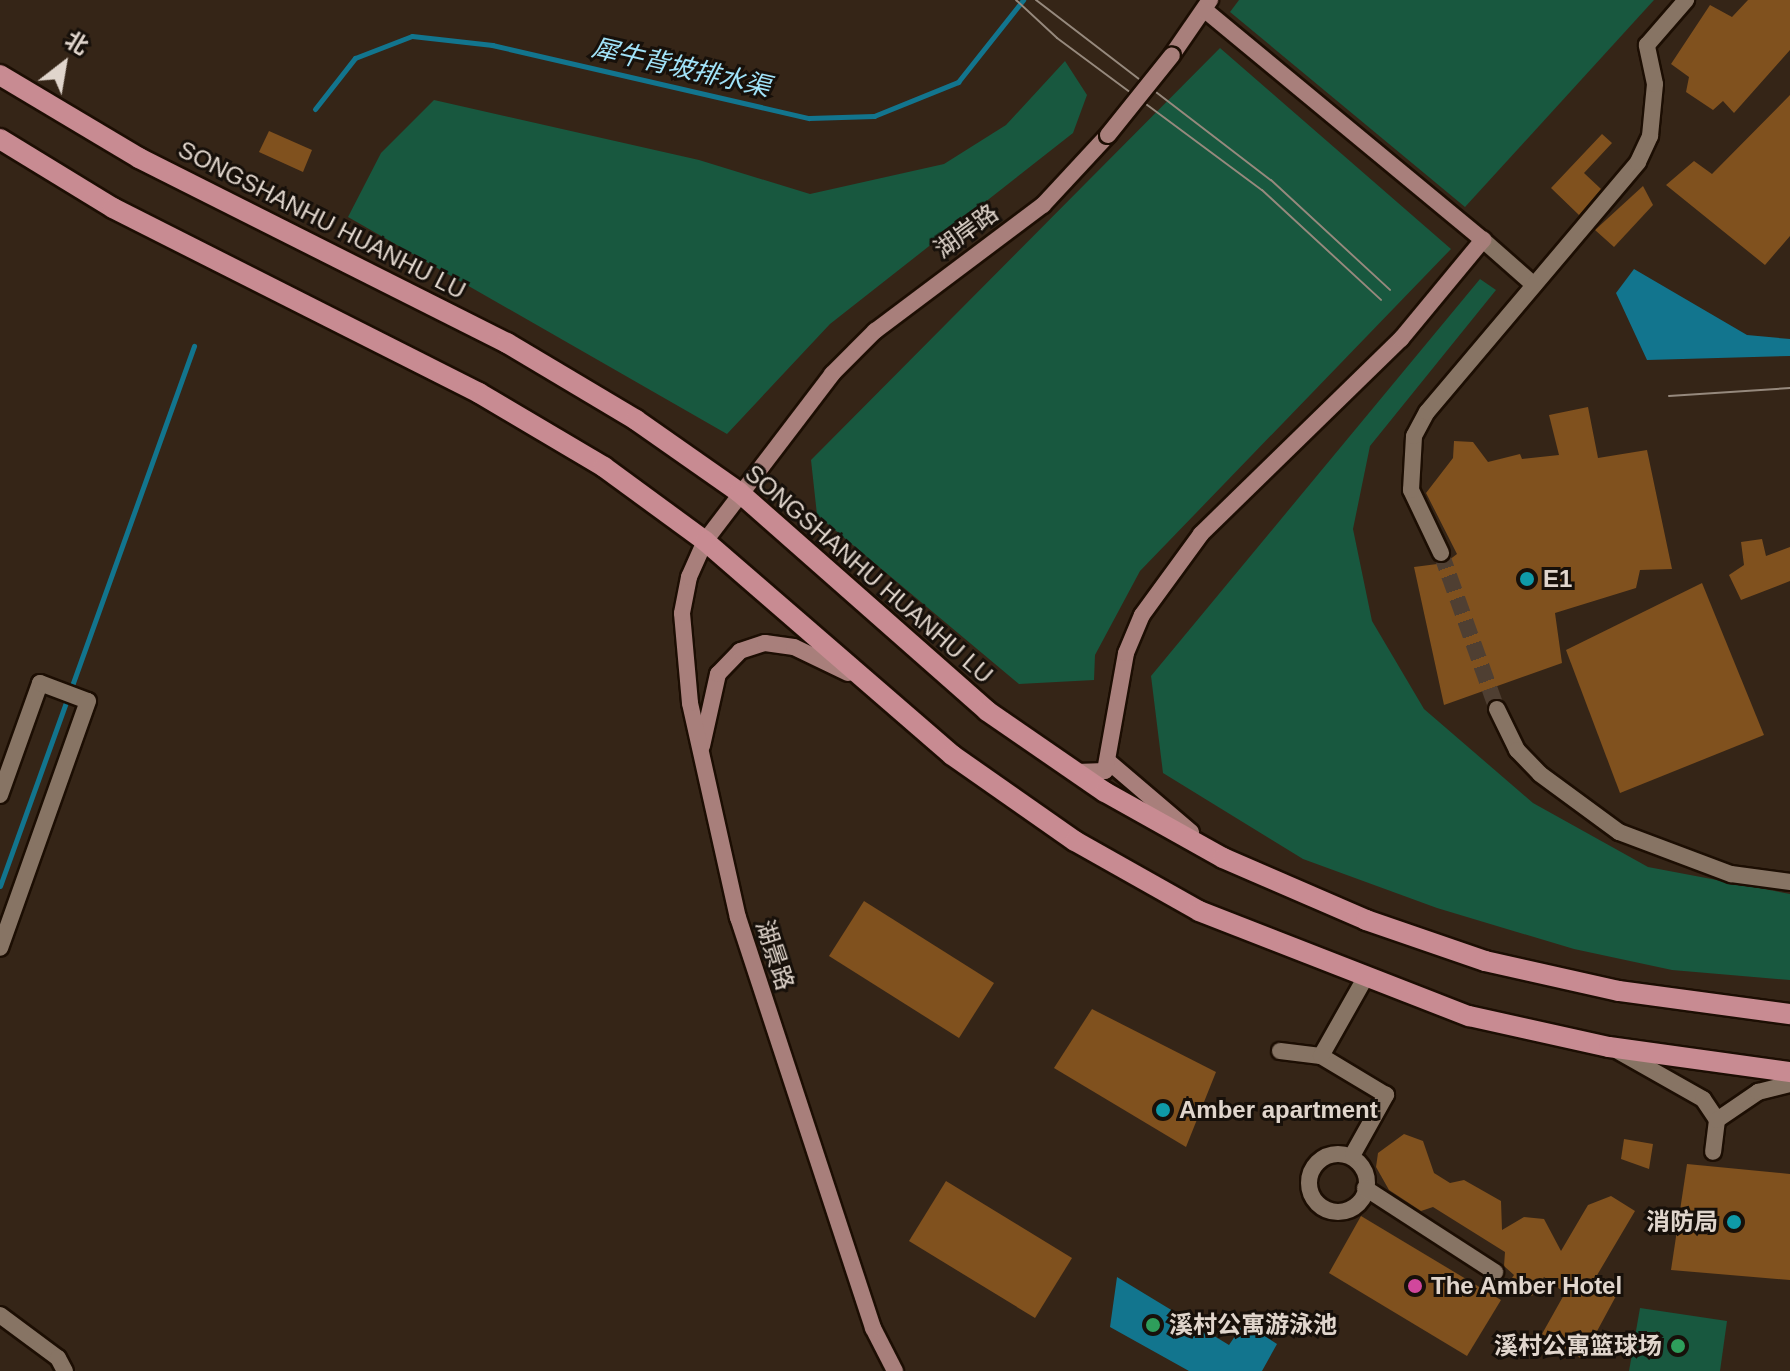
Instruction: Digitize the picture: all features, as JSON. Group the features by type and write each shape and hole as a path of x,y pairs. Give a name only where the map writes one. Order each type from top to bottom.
{"main road":[{"name":"SONGSHANHU HUANHU LU","path":"0,75 139,158 507,343 636,420 739,492 919,656 1076,772 1223,858 1366,920 1485,961 1619,991 1790,1014"},
{"path":"2,146 113,208 479,393 604,467 705,541 952,755 1075,841 1199,911 1364,980 1469,1016 1609,1047 1790,1072"}],"street":[{"path":"1441,553 1411,490 1414,436 1427,412 1638,162 1650,136 1655,84 1647,45 1686,0"},
{"path":"1208,6 1534,285"},
{"name":"湖岸路","path":"705,541 739,492 832,374 875,331 1043,205 1108,135 1208,6"},
{"path":"1076,772 1095,776 1110,754 1126,653 1142,615 1201,534 1401,339 1483,240"},
{"name":"湖景路","path":"705,541 689,577 682,613 700,759 738,918 873,1328 895,1371"},
{"path":"700,759 711,694 740,651 765,643 794,647 867,684"},
{"path":"0,795 40,683 88,701 0,948"},
{"path":"1497,709 1517,750 1540,774 1619,832 1731,874 1790,882"},
{"path":"1110,754 1223,858"},
{"path":"1321,1056 1364,980"},
{"path":"1609,1047 1684,1084 1717,1120"},
{"path":"1280,1051 1321,1056 1386,1095 1353,1154"},
{"path":"1713,1152 1717,1120 1758,1092 1790,1084"},
{"path":"1365,1188 1340,1216 1312,1198 1311,1178 1322,1160 1341,1151 1353,1154 1361,1161 1365,1188 1495,1272"},
{"path":"0,1315 58,1358 65,1371"}],"green space":[{"path":"1239,0 1654,0 1465,207 1230,12"},
{"path":"1220,48 1451,249 1140,571 1095,655 1094,680 1019,684 817,515 811,460"},
{"path":"1065,61 1087,95 1073,133 830,324 727,434 348,217 381,153 434,100 699,160 810,194 944,164 1006,125"},
{"path":"1480,279 1496,290 1370,446 1353,529 1372,621 1424,709 1533,803 1648,867 1790,894 1790,980 1672,970 1574,949 1437,908 1303,859 1163,773 1151,676"},
{"name":"溪村公寓篮球场","path":"1640,1308 1727,1321 1720,1371 1629,1371"}],"water":[{"path":"1634,269 1747,335 1790,339 1790,356 1647,360 1616,293"},
{"name":"溪村公寓游泳池","path":"1117,1277 1229,1345 1244,1323 1277,1344 1262,1371 1189,1371 1110,1327"}],"building":[{"path":"1748,0 1790,0 1790,50 1734,113 1723,101 1713,110 1686,92 1689,77 1671,64 1710,5 1732,17"},
{"path":"1790,95 1790,236 1765,265 1666,185 1694,161 1712,174"},
{"path":"269,131 312,150 303,172 259,152"},
{"path":"1602,134 1612,143 1584,173 1601,189 1579,215 1551,188"},
{"path":"1643,186 1653,205 1614,247 1595,230"},
{"name":"E1","path":"1588,407 1598,458 1647,450 1672,569 1640,570 1636,588 1555,613 1562,663 1444,705 1414,567 1445,563 1457,554 1426,493 1453,458 1454,441 1473,442 1488,462 1520,454 1522,459 1559,455 1549,415"},
{"path":"1762,539 1766,556 1790,547 1790,581 1741,600 1729,575 1744,565 1741,542"},
{"name":"E1","path":"1702,583 1764,735 1620,793 1566,650"},
{"path":"864,901 994,983 959,1038 829,956"},
{"name":"Amber apartment","path":"1092,1009 1216,1072 1186,1147 1054,1068"},
{"path":"1404,1134 1423,1141 1434,1173 1450,1183 1464,1180 1501,1201 1502,1230 1524,1217 1544,1219 1561,1251 1588,1205 1611,1196 1635,1211 1593,1282 1616,1296 1582,1359 1542,1334 1565,1293 1544,1277 1532,1296 1508,1284 1514,1275 1504,1266 1505,1252 1433,1207 1421,1211 1389,1190 1376,1167 1378,1153"},
{"path":"1624,1139 1653,1144 1649,1169 1621,1159"},
{"name":"消防局","path":"1687,1164 1790,1174 1790,1280 1671,1270"},
{"path":"946,1181 1072,1258 1035,1318 909,1241"},
{"name":"The Amber Hotel","path":"1361,1216 1501,1300 1467,1356 1329,1273"}],"waterway":[{"name":"犀牛背坡排水渠","path":"315,109 355,58 412,36 492,45 809,118 874,116 958,82 1023,0"},
{"path":"0,886 194,346"}],"tunnel":[{"path":"1441,553 1497,709"}],"tram line":[{"path":"1016,0 1057,38 1262,190 1381,300"},
{"path":"1036,0 1271,180 1390,290"},
{"path":"1669,396 1790,388"}],"place":[{"name":"E1","path":"1527,579"},
{"name":"Amber apartment","path":"1163,1110"},
{"name":"消防局","path":"1734,1222"},
{"name":"The Amber Hotel","path":"1415,1286"},
{"name":"溪村公寓游泳池","path":"1153,1325"},
{"name":"溪村公寓篮球场","path":"1678,1346"}]}
